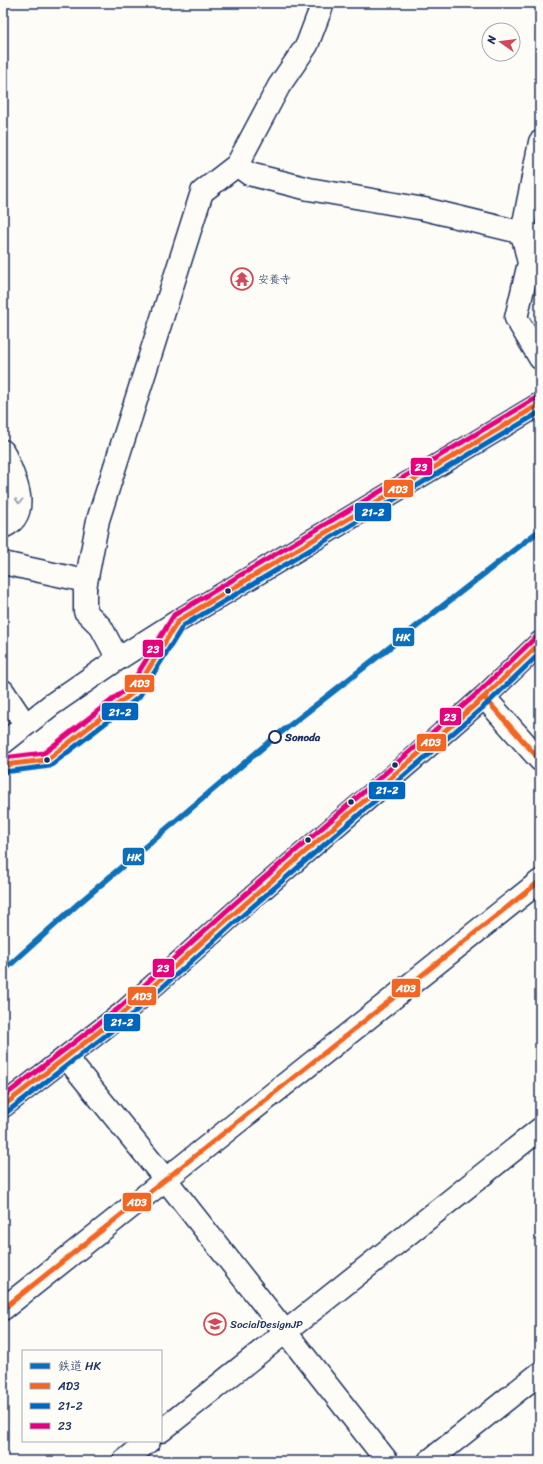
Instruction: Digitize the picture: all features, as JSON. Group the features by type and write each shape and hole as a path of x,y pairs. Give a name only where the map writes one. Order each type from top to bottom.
{"street":[{"path":"118,659 101,628 85,611 85,588 98,520 202,192 237,165 279,86 307,45 323,3"},
{"path":"540,142 529,263 516,318 540,358"},
{"path":"237,165 249,174 309,189 424,209 531,235"},
{"path":"3,743 25,724 118,659 178,620 540,404"},
{"path":"3,451 19,492 19,501 15,518 3,527"},
{"path":"3,563 81,580 85,588"},
{"path":"3,1106 122,1013 238,910 484,697 540,643"},
{"path":"3,691 25,724"},
{"path":"484,697 540,760"},
{"path":"3,1309 540,881"},
{"path":"66,1057 166,1180 388,1461"},
{"path":"162,1430 284,1331 540,1129"},
{"path":"429,1461 540,1373"},
{"path":"124,1461 148,1442"}],"lane":[{"path":"3,765 47,760 135,691 178,620"}],"green space":[{"path":"3,477 9,500 3,511"}],"rail line":[{"name":"HK","path":"3,971 78,904 275,737 540,530"}],"transit line":[{"name":"23","path":"3,758 44,753 130,686 174,615 536,398"},
{"name":"AD3","path":"3,765 47,760 135,691 178,621 540,404"},
{"name":"21-2","path":"4,772 50,766 139,697 183,626 540,412"},
{"name":"23","path":"3,1097 119,1008 233,905 479,692 535,638"},
{"name":"AD3","path":"3,1106 123,1013 238,910 484,697 540,643"},
{"name":"21-2","path":"7,1112 128,1018 243,915 489,702 540,653"},
{"name":"AD3","path":"484,697 540,760"},
{"name":"AD3","path":"3,1309 540,881"}],"place":[{"name":"安養寺","path":"242,279"},
{"name":"Sonoda","path":"275,737"},
{"name":"SocialDesignJP","path":"215,1324"}]}
